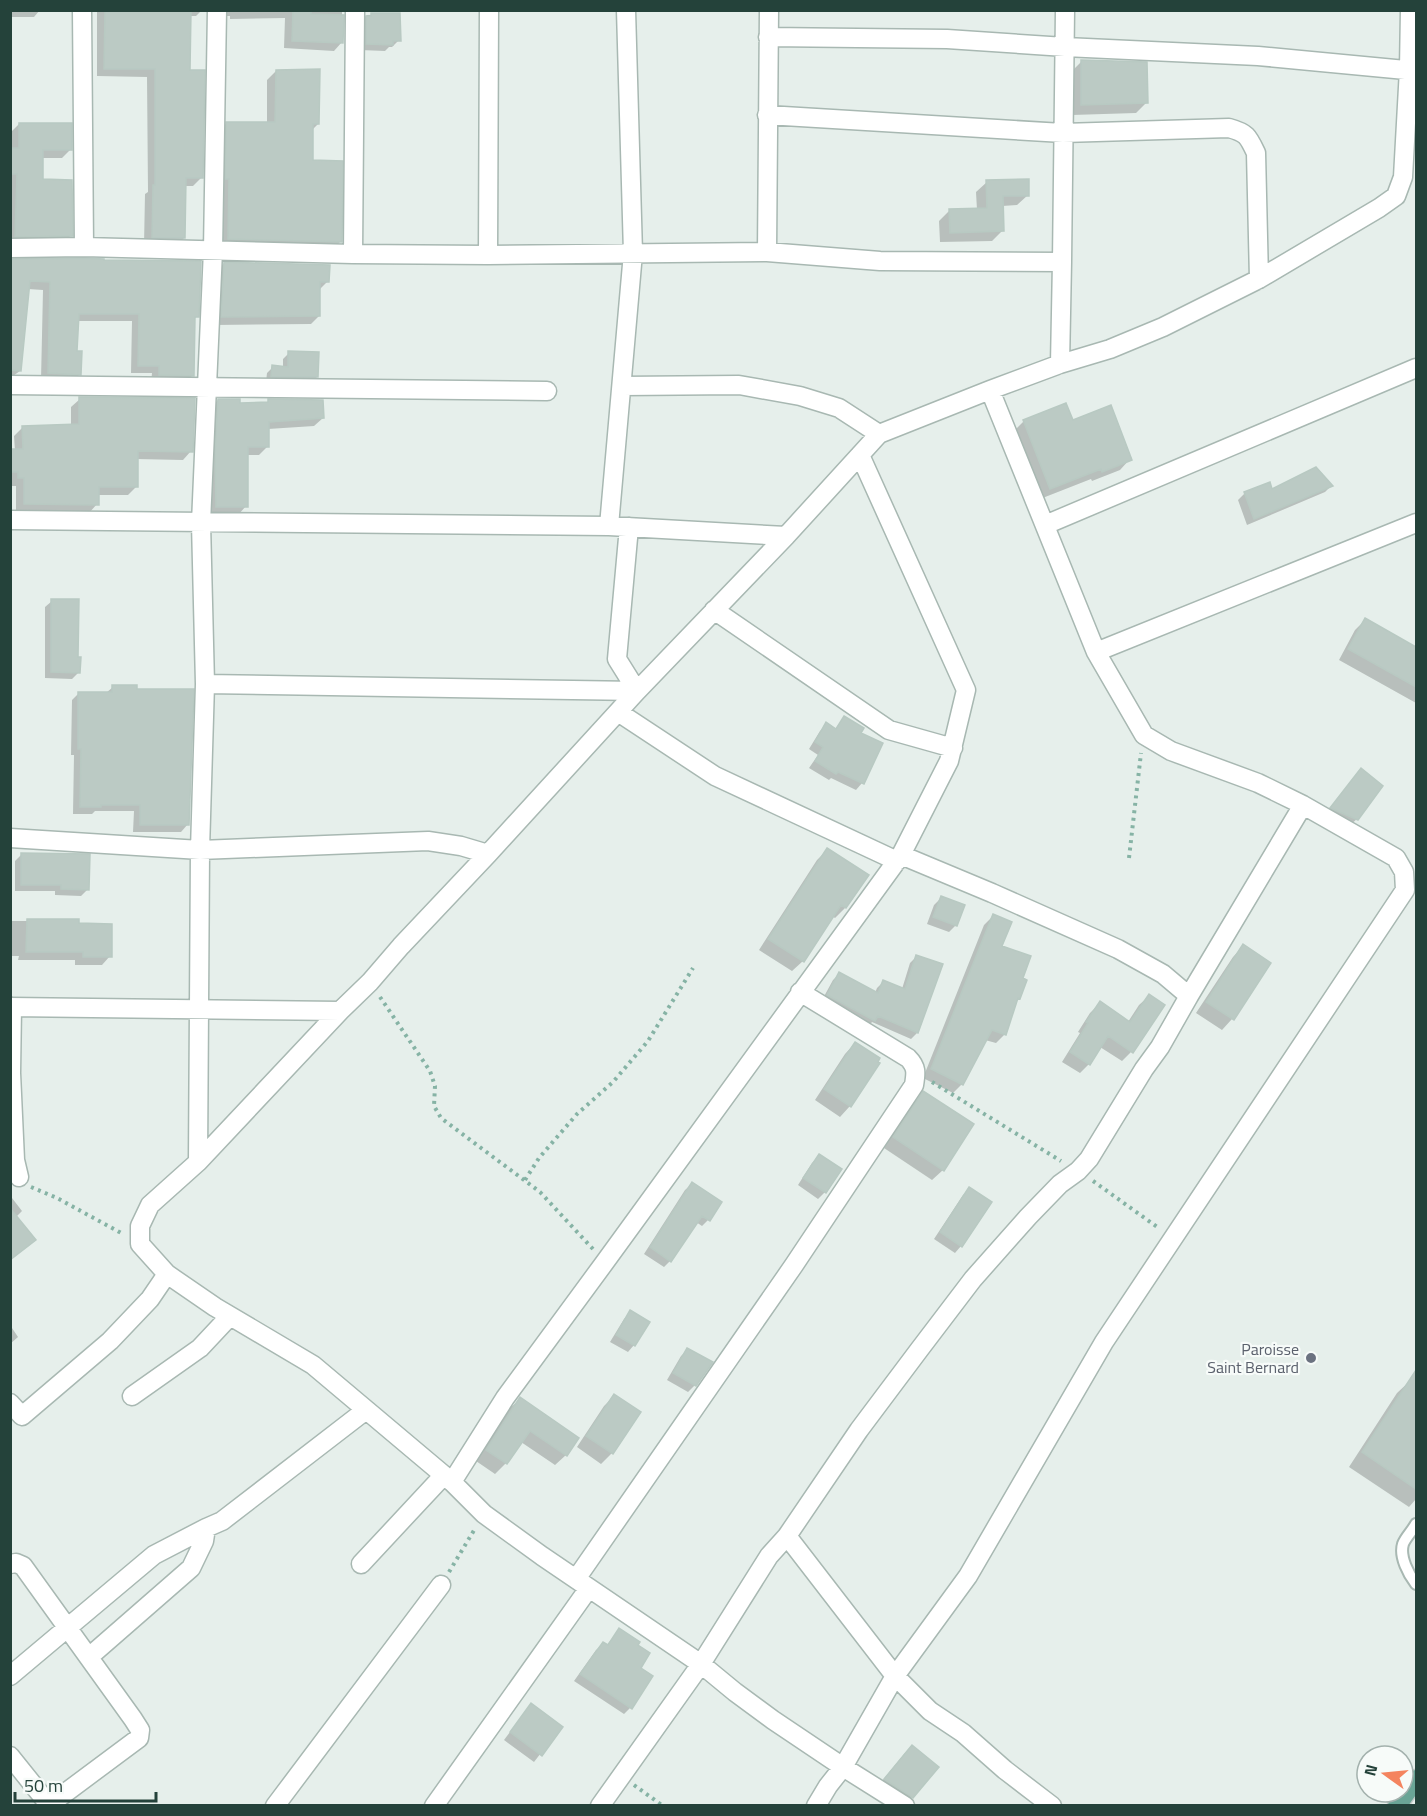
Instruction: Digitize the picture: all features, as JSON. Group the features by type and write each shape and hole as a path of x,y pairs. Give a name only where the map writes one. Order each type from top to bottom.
{"main road":[{"path":"1397,1806 1416,1779"}],"street":[{"path":"82,10 84,247"},
{"path":"198,1162 200,850 205,684 201,523 213,250 217,10"},
{"path":"353,254 355,10"},
{"path":"488,255 489,10"},
{"path":"609,526 633,254 626,10"},
{"path":"767,252 769,10"},
{"path":"1060,364 1065,10"},
{"path":"905,1806 773,1720 701,1665 484,1514 448,1478 313,1365 230,1316 167,1274 140,1245 140,1226 150,1205 198,1162 370,982 637,691 786,536 879,434 990,390 1060,364 1110,349 1163,327 1259,279 1396,196 1403,177 1413,70 1410,10"},
{"path":"768,37 947,39 1258,56 1413,70"},
{"path":"767,115 1064,133 1229,128 1248,136 1256,153 1259,279"},
{"path":"10,248 84,247 488,255 767,252 880,261 1062,262"},
{"path":"1045,525 1416,368"},
{"path":"622,386 739,385 800,396 839,408 879,434"},
{"path":"10,386 547,391"},
{"path":"816,1806 843,1767 895,1676 968,1576 1104,1342 1405,890 1404,872 1396,858 1303,805 1258,783 1171,751 1144,735 1096,652 990,390"},
{"path":"361,1564 448,1478 899,858 949,761 966,690 860,455"},
{"path":"10,520 609,526 786,536"},
{"path":"1096,652 1416,523"},
{"path":"628,527 618,659 637,691"},
{"path":"714,610 889,730 953,748"},
{"path":"205,684 637,691"},
{"path":"618,712 715,776 899,858 992,893 1118,949 1163,974 1189,996"},
{"path":"600,1806 701,1665 768,1556 787,1536 859,1430 973,1279 1060,1184 1078,1171 1089,1159 1160,1047 1303,805"},
{"path":"10,838 200,850 428,841 461,846 488,854"},
{"path":"434,1806 914,1085 915,1065 908,1058 800,993"},
{"path":"20,1177 15,1160 11,1007 340,1011"},
{"path":"14,1415 110,1341 150,1299 167,1274"},
{"path":"132,1396 200,1348 230,1316"},
{"path":"10,1676 154,1555 222,1521 366,1410"},
{"path":"89,1657 191,1568 204,1541 206,1528"},
{"path":"787,1536 895,1676 930,1711 963,1733 1005,1770 1052,1806"},
{"path":"10,1564 16,1563 23,1566 140,1730 139,1738 43,1803 10,1756"},
{"path":"275,1806 441,1585"}],"lane":[{"path":"1416,1524 1403,1544 1404,1562 1416,1584"}],"path":[{"path":"1129,858 1144,735"},
{"path":"525,1180 539,1158 577,1114 613,1082 648,1041 693,968"},
{"path":"370,982 430,1071 435,1086 434,1106 441,1118 540,1192 606,1262"},
{"path":"916,1072 1078,1171 1173,1238"},
{"path":"20,1177 26,1185 99,1220 140,1245"},
{"path":"441,1585 484,1514"},
{"path":"622,1775 663,1806"}],"building":[{"path":"293,10 311,10 311,14 344,15 343,43 292,41"},
{"path":"105,11 191,11 190,70 205,70 203,178 186,178 185,238 152,238 153,185 155,185 155,69 104,69"},
{"path":"371,13 400,13 401,41 393,41 393,45 366,44 366,16 371,16"},
{"path":"1081,60 1147,62 1148,103 1081,105"},
{"path":"320,69 319,124 313,124 313,160 343,161 342,242 228,239 229,179 225,179 226,122 275,122 276,70"},
{"path":"19,123 72,123 72,150 43,150 43,179 72,180 73,236 15,237 17,174 10,174 10,148 19,148"},
{"path":"1029,179 1029,196 1003,196 1004,231 950,233 949,209 987,208 986,180"},
{"path":"10,259 201,261 199,317 195,317 194,376 159,375 159,366 138,366 139,314 79,314 77,351 82,351 81,375 48,373 50,282 30,281 21,371 10,370"},
{"path":"224,262 330,265 329,282 320,282 320,316 221,317"},
{"path":"288,351 319,352 318,377 271,377 272,365 288,367"},
{"path":"79,397 195,398 193,452 138,451 138,487 99,487 99,505 24,504 24,478 18,478 18,472 10,472 10,449 23,449 22,426 79,424"},
{"path":"218,399 240,399 240,403 268,402 268,399 323,400 324,418 269,422 269,447 248,447 248,507 216,507 215,452"},
{"path":"1066,403 1073,420 1111,405 1132,460 1102,472 1101,469 1050,489 1023,420"},
{"path":"1316,467 1333,486 1254,519 1244,492 1270,482 1272,489"},
{"path":"51,599 79,599 80,673 51,672"},
{"path":"1365,618 1416,647 1416,687 1348,649"},
{"path":"112,685 137,685 137,689 194,689 189,825 140,825 140,805 80,807 81,749 78,749 78,692 112,692"},
{"path":"844,716 864,728 861,733 883,743 864,784 838,772 836,774 815,761 823,747 815,742 826,722 836,729"},
{"path":"1361,768 1383,786 1358,820 1330,808"},
{"path":"827,848 869,875 846,908 841,905 804,962 768,939"},
{"path":"21,853 90,854 89,890 61,889 61,885 21,885"},
{"path":"941,896 965,905 957,926 933,917"},
{"path":"993,914 1012,922 1002,946 1031,956 1023,978 1027,980 1020,999 1018,998 1006,1035 992,1030 963,1085 931,1069"},
{"path":"27,919 79,919 79,923 112,924 112,957 83,957 83,952 26,952"},
{"path":"1243,944 1271,963 1234,1020 1206,1002"},
{"path":"916,955 943,964 918,1033 878,1016 875,1021 827,995 839,972 878,993 883,980 905,989"},
{"path":"1149,994 1165,1005 1133,1053 1108,1036 1090,1065 1070,1052 1100,1001 1130,1022"},
{"path":"855,1042 880,1058 878,1062 880,1063 851,1107 824,1089"},
{"path":"923,1091 974,1124 944,1171 893,1137"},
{"path":"819,1154 842,1169 826,1193 803,1178"},
{"path":"692,1182 722,1202 710,1221 702,1216 671,1262 650,1247"},
{"path":"969,1187 992,1202 962,1247 940,1232"},
{"path":"10,1208 36,1240 10,1260"},
{"path":"630,1310 650,1322 635,1346 616,1335"},
{"path":"687,1348 713,1362 696,1386 673,1373"},
{"path":"1416,1370 1416,1489 1362,1452"},
{"path":"614,1394 641,1412 613,1454 586,1436"},
{"path":"520,1397 579,1438 567,1456 530,1431 507,1464 486,1450"},
{"path":"619,1628 640,1642 638,1645 650,1653 641,1668 653,1676 632,1709 580,1674 603,1642 608,1645"},
{"path":"531,1703 563,1727 542,1756 510,1732"},
{"path":"912,1745 939,1767 913,1798 884,1779"}],"place":[{"name":"Paroisse Saint Bernard","path":"1311,1358"}]}
